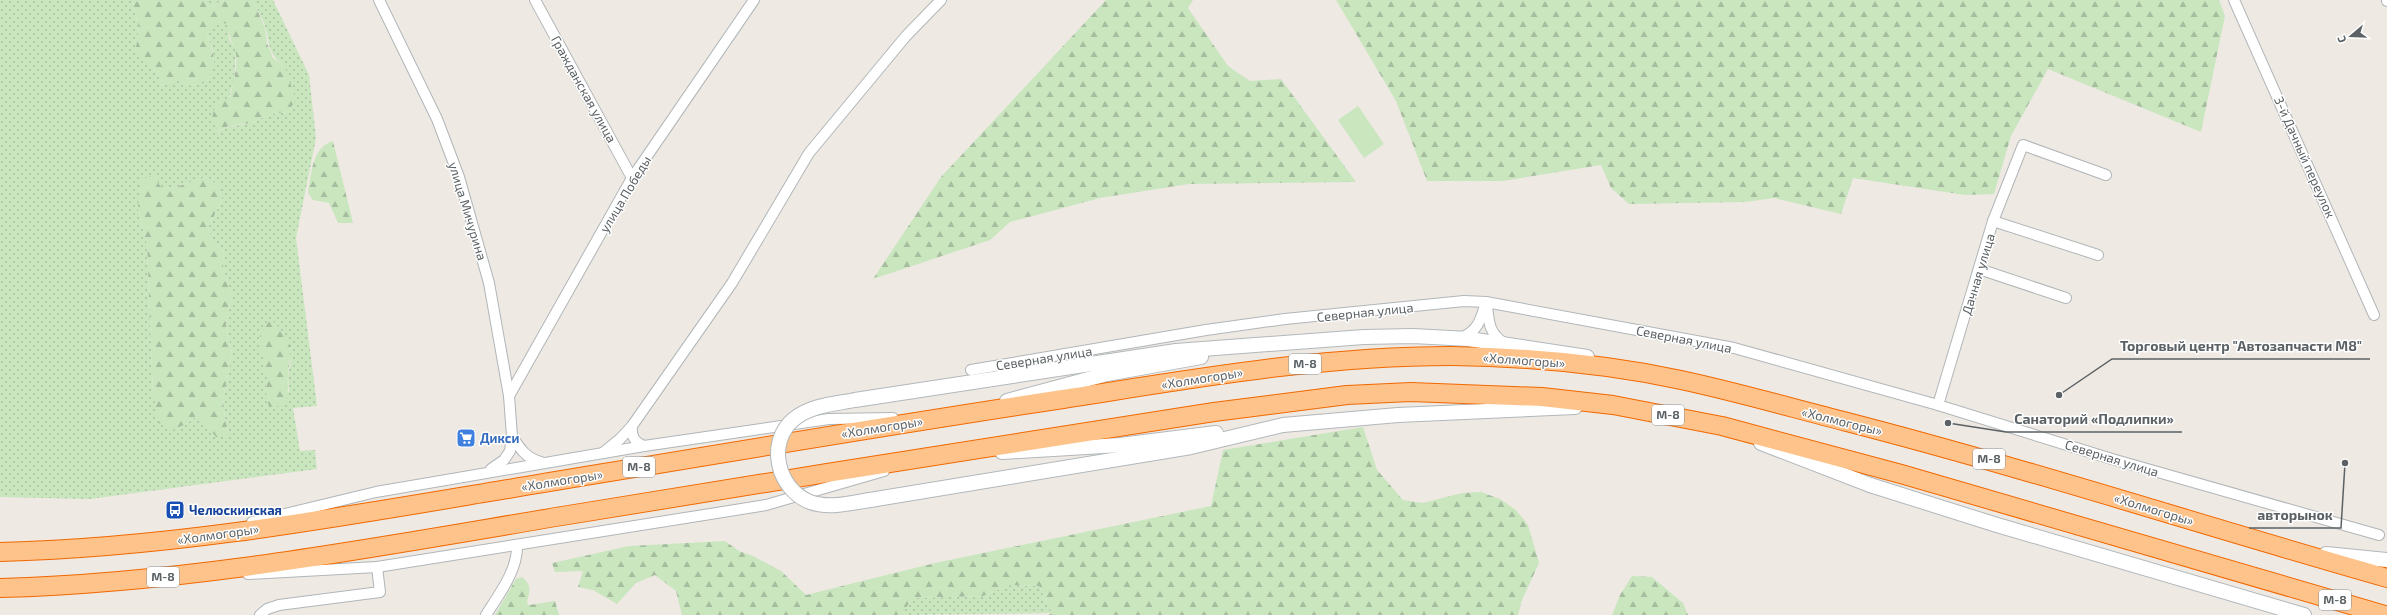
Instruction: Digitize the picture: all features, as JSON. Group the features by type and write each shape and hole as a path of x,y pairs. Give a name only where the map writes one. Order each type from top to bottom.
{"highway":[{"name":"«Холмогоры»","path":"0,552 58,551 192,538 335,518 959,414 1276,366 1352,360 1454,356 1527,359 1653,375 1687,381 1981,457 2288,550 2387,578"},
{"name":"М-8","path":"0,588 60,586 186,573 325,555 1221,411 1347,395 1448,393 1542,397 1613,405 1722,426 1991,500 2385,615"}],"main road":[{"path":"1283,425 1191,447 835,505 810,502 797,494 786,483 779,467 777,452 780,440 794,419 823,406 1129,357 1176,351 1262,346 1364,337 1413,336 1504,343 1585,356 1653,375"},
{"path":"959,414 1107,374 1262,346"},
{"path":"964,452 1026,452 1120,445 1283,425 1398,415 1613,405"},
{"path":"1722,426 1794,457 1870,485 1997,525 2304,615"},
{"path":"2288,550 2387,560"}],"street":[{"name":"улица Мичурина","path":"379,0 437,119 459,177 489,283 509,396 512,436 510,451 504,460 497,467 484,472"},
{"name":"Гражданская улица","path":"535,0 632,178"},
{"path":"600,454 620,439 632,426 732,283 809,153 906,36 941,0"},
{"name":"3-й Дачный переулок","path":"2234,0 2374,315"},
{"name":"улица Победы","path":"509,396 632,178 750,2"},
{"name":"Дачная улица","path":"1938,405 1994,221 2023,145 2106,175"},
{"path":"1994,221 2098,256"},
{"path":"1980,269 2066,298"},
{"name":"Северная улица","path":"971,370 1206,330 1285,319 1464,301 1486,302 1734,348 1938,405 2092,453 2379,535"},
{"path":"1456,339 1470,335 1479,324 1486,302"},
{"path":"1486,302 1489,328 1494,337 1504,343"},
{"path":"192,538 376,492 484,472 644,446 829,419 939,418"},
{"path":"632,426 633,438 644,446"},
{"path":"512,436 524,453 531,459 543,463"},
{"path":"186,573 252,574 377,567 766,505 940,456"},
{"path":"486,615 509,577 518,553 517,545"},
{"path":"260,615 267,609 279,605 380,592 377,567"}],"green space":[{"path":"0,0 133,0 139,28 135,53 156,72 163,85 178,80 192,86 207,82 214,59 207,35 215,21 229,24 229,38 236,51 234,81 218,132 229,127 251,123 268,115 287,113 285,67 276,58 271,50 265,25 253,0 273,0 309,75 316,138 296,238 317,406 293,408 300,451 315,450 317,469 90,499 0,497","holes":["154,176 161,189 176,187 207,177 219,186 222,200 208,228 213,241 224,252 223,267 232,296 226,324 232,354 223,399 225,420 229,434 198,415 186,424 153,394 147,244 138,209","291,360 288,376 289,392 266,393 267,378"]},
{"path":"133,0 204,0 209,7 224,0 253,0 265,28 267,43 273,58 285,67 296,100 287,113 268,115 250,123 228,126 217,132 212,119 215,104 230,97 236,67 236,55 230,36 229,24 215,22 207,35 212,49 214,64 207,82 192,86 178,80 163,85 156,72 134,53 139,31"},
{"path":"204,0 224,0 209,7"},
{"path":"1106,0 1193,0 1188,8 1228,66 1250,81 1281,79 1356,182 1189,184 1100,198 1010,222 990,240 873,279 941,177"},
{"path":"1336,0 2219,0 2225,16 2201,132 2048,69 2011,136 1994,194 1965,195 1853,178 1841,214 1774,198 1745,202 1629,204 1611,188 1601,165 1503,181 1427,181 1396,101"},
{"path":"1358,106 1384,144 1364,158 1338,120"},
{"path":"333,141 353,223 338,223 329,203 313,200 308,193 312,170 317,155 326,144"},
{"path":"154,176 162,189 176,187 207,177 219,186 222,200 208,228 213,241 224,252 223,267 232,296 226,324 232,354 223,399 225,420 229,434 217,438 198,415 186,424 172,430 159,423 153,394 147,244 138,209 140,179"},
{"path":"271,319 285,334 291,350 288,375 288,394 286,401 284,406 269,407 266,393 267,378 261,350 260,334"},
{"path":"1363,427 1377,470 1403,500 1423,503 1462,493 1481,492 1500,499 1516,510 1528,525 1539,563 1522,600 1518,615 1048,615 1052,613 1039,586 1010,585 983,596 912,598 902,615 682,615 676,591 655,575 636,583 617,604 593,590 578,587 583,571 555,572 552,563 629,546 725,541 739,551 753,556 781,571 806,595 935,563 1211,506 1223,450"},
{"path":"1632,576 1652,577 1683,603 1688,615 1612,615 1620,595"},
{"path":"522,577 529,586 527,603 529,605 555,601 559,615 495,615 516,579"},
{"path":"1010,585 1039,586 1052,613 902,615 912,598 983,596"}],"place":[{"name":"Торговый центр \"Автозапчасти М8\"","path":"2059,395"},
{"name":"Санаторий «Подлипки»","path":"1948,423"},
{"name":"Дикси","path":"466,438"},
{"name":"авторынок","path":"2345,463"},
{"name":"Челюскинская","path":"175,510"}]}
